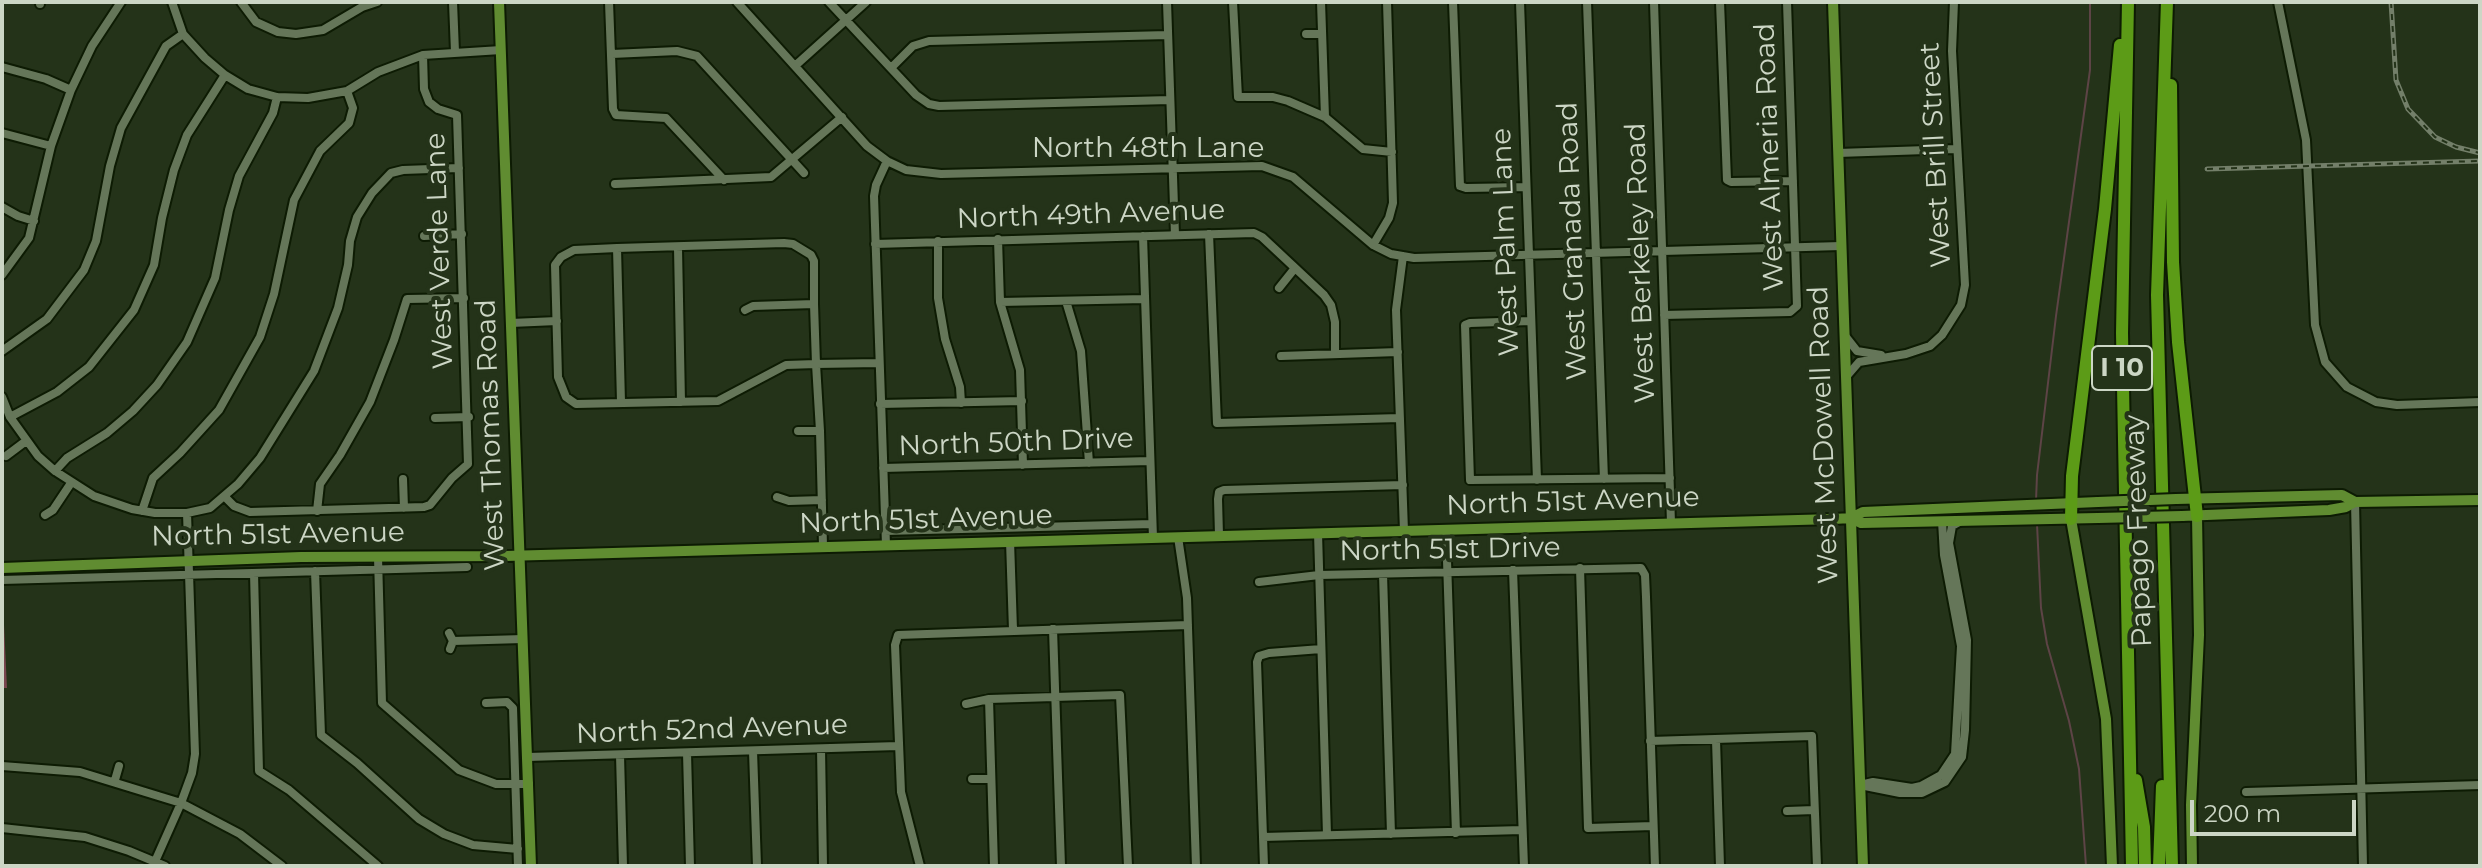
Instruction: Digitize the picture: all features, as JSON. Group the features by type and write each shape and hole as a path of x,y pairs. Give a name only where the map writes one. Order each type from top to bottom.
{"highway":[{"path":"2071,519 2070,503 2126,2"},
{"name":"Papago Freeway","path":"2126,2 2122,333 2132,866"},
{"path":"2168,2 2174,274 2197,516"},
{"name":"Papago Freeway","path":"2168,2 2157,295 2172,866"},
{"path":"2159,866 2168,707"},
{"path":"2129,733 2144,827 2145,866"}],"main road":[{"name":"West Thomas Road","path":"499,2 531,866"},
{"name":"West McDowell Road","path":"1833,2 1863,866"},
{"name":"North 51st Avenue","path":"2,568 189,561 378,563 520,555 1851,518 1863,512 2181,499 2342,495 2355,502"},
{"name":"North 51st Avenue","path":"1851,518 1861,523 2197,516 2329,510 2355,502 2480,500"},
{"path":"1942,521 1949,513 2011,506"},
{"path":"2192,866 2191,805 2199,635 2197,516"},
{"path":"2071,519 2106,719 2112,866"}],"street":[{"path":"2,275 22,250 34,221 51,146 71,90 92,46 121,2"},
{"path":"172,2 183,34 225,75 248,89 277,97 308,98 347,91 378,72 423,55 501,50"},
{"path":"241,2 256,22 278,32 296,34 323,30 362,7 377,2"},
{"path":"453,2 455,52"},
{"path":"609,2 613,109 616,115 666,118 724,180"},
{"name":"North 48th Lane","path":"737,2 867,146 906,170 941,174 1253,165 1285,172 1373,245 1403,256 1428,258 1841,246"},
{"path":"829,2 921,99 939,106 1170,100"},
{"path":"796,65 866,2"},
{"path":"1167,2 1175,235"},
{"path":"1233,2 1238,97 1273,97 1288,101 1325,117 1363,149 1392,152"},
{"path":"1321,2 1325,117"},
{"path":"1373,245 1391,211 1387,2"},
{"path":"1453,2 1460,186 1526,187"},
{"name":"West Palm Lane","path":"1520,2 1537,480"},
{"name":"West Granada Road","path":"1587,2 1604,479"},
{"name":"West Berkeley Road","path":"1654,2 1671,523"},
{"path":"1720,2 1727,180 1793,181"},
{"name":"West Almeria Road","path":"1664,315 1794,310 1797,306 1787,2"},
{"name":"West Brill Street","path":"1886,356 1914,353 1930,346 1942,335 1961,305 1965,285 1956,149 1952,45 1954,2"},
{"path":"2278,2 2306,140 2315,325 2325,362 2347,387 2376,402 2397,405 2480,402"},
{"path":"2,351 47,319 84,270 96,241 110,166 121,128 166,46 183,34"},
{"path":"1306,34 1322,34"},
{"path":"891,68 913,46 929,41 1168,35"},
{"path":"612,54 677,51 697,56 804,173"},
{"name":"West Verde Lane","path":"404,508 430,505 468,464 469,417 457,115 438,109 429,102 424,89 423,55"},
{"path":"2,67 46,79 71,90"},
{"path":"10,417 57,392 89,367 134,310 154,265 174,170 187,135 225,75"},
{"path":"142,511 153,478 219,410 260,337 276,284 294,200 320,151 349,123 353,108 347,91"},
{"path":"55,471 67,458 107,433 133,411 157,385 187,342 215,278 239,176 273,113 277,97"},
{"path":"615,184 771,177 842,117"},
{"path":"2,133 51,146"},
{"path":"1838,153 1956,149"},
{"path":"886,545 874,196 887,161"},
{"path":"2,397 10,417 26,441 55,471 104,501 142,511 187,513 210,508 225,497 260,458 314,371 338,308 357,217 372,193 391,173 459,168"},
{"path":"2,207 34,221"},
{"name":"North 49th Avenue","path":"875,244 1254,233 1328,298 1335,322 1335,354"},
{"path":"424,236 462,234"},
{"path":"1209,234 1217,423 1400,418"},
{"path":"1143,236 1153,538"},
{"path":"998,239 1000,302 1020,370 1023,465"},
{"path":"938,241 938,298 945,339 960,387 961,403"},
{"path":"823,546 820,431 816,364 814,304 814,261 806,250 784,243 574,250 561,257 555,265 558,377 566,397 576,404 718,401 786,365 816,364 879,363"},
{"path":"617,248 621,402"},
{"path":"678,248 681,402"},
{"path":"1403,256 1396,310 1404,531"},
{"path":"1279,288 1295,268"},
{"path":"317,511 320,484 370,402 407,299 464,298"},
{"path":"1000,302 1145,299"},
{"path":"1066,301 1081,351 1089,463"},
{"path":"745,310 753,306 814,304"},
{"path":"511,323 557,321"},
{"path":"1531,321 1465,325 1470,480 1670,478"},
{"path":"1844,332 1852,348 1886,356"},
{"path":"1281,356 1398,352"},
{"path":"1846,377 1857,363 1886,356"},
{"path":"880,404 1022,401"},
{"path":"435,418 469,417"},
{"path":"798,431 820,431"},
{"path":"6,456 26,441"},
{"name":"North 50th Drive","path":"883,468 1150,461"},
{"path":"225,497 234,506 250,512 404,508 403,479"},
{"path":"45,515 53,510 71,483"},
{"path":"1219,535 1219,492 1224,490 1403,485"},
{"path":"777,497 789,501 822,500"},
{"path":"2355,502 2363,866"},
{"path":"154,864 181,803 195,754 187,513"},
{"path":"1937,783 1955,754 1961,666 1959,627 1944,555 1942,521"},
{"path":"1860,785 1873,782 1912,788 1937,783 1956,768 1964,749 1967,642 1949,543 1952,526 1961,521"},
{"name":"North 51st Avenue","path":"885,531 1152,524"},
{"path":"1446,530 1456,833"},
{"path":"1318,533 1327,835"},
{"path":"1178,537 1188,625 1196,866"},
{"path":"1010,541 1013,630"},
{"path":"378,563 382,703 459,770 496,784 529,784"},
{"name":"North 51st Avenue","path":"2,580 315,571 378,563 467,567"},
{"path":"1580,568 1588,828 1653,826"},
{"name":"North 51st Drive","path":"1259,582 1319,575 1641,568 1645,586 1650,741"},
{"path":"1513,570 1524,866"},
{"path":"315,571 321,735 419,819 444,834 473,845 518,849"},
{"path":"254,573 259,771 289,790 378,866"},
{"path":"1383,574 1391,834"},
{"path":"920,866 901,792 895,645 898,635 1188,625"},
{"path":"1053,629 1061,866"},
{"path":"450,641 523,639"},
{"path":"1264,866 1257,662 1259,656 1288,650 1321,649"},
{"path":"966,704 989,699 1120,695 1128,866"},
{"path":"989,699 994,866"},
{"path":"486,703 511,704 514,716 518,866"},
{"path":"1655,866 1650,741 1812,736 1817,866"},
{"path":"1716,740 1720,866"},
{"name":"North 52nd Avenue","path":"528,757 898,746"},
{"path":"821,749 823,866"},
{"path":"753,751 757,866"},
{"path":"687,753 690,866"},
{"path":"620,755 623,866"},
{"path":"2,766 80,772 115,780 181,803 240,834 282,866"},
{"path":"115,780 119,766"},
{"path":"972,779 991,779"},
{"path":"2246,792 2480,785"},
{"path":"1787,811 1814,810"},
{"path":"893,819 906,815"},
{"path":"2,828 85,837 165,866"},
{"path":"1263,837 1522,830"}],"shaded area":[{"path":"2,583 7,688 2,688"}],"waterway":[{"path":"2036,501 2056,316 2090,70 2090,2"},
{"path":"2037,524 2041,608 2047,644 2079,769 2086,866"}],"railway":[{"path":"2391,2 2396,80 2408,109 2435,137 2480,153"},
{"path":"2207,169 2480,161"}]}
